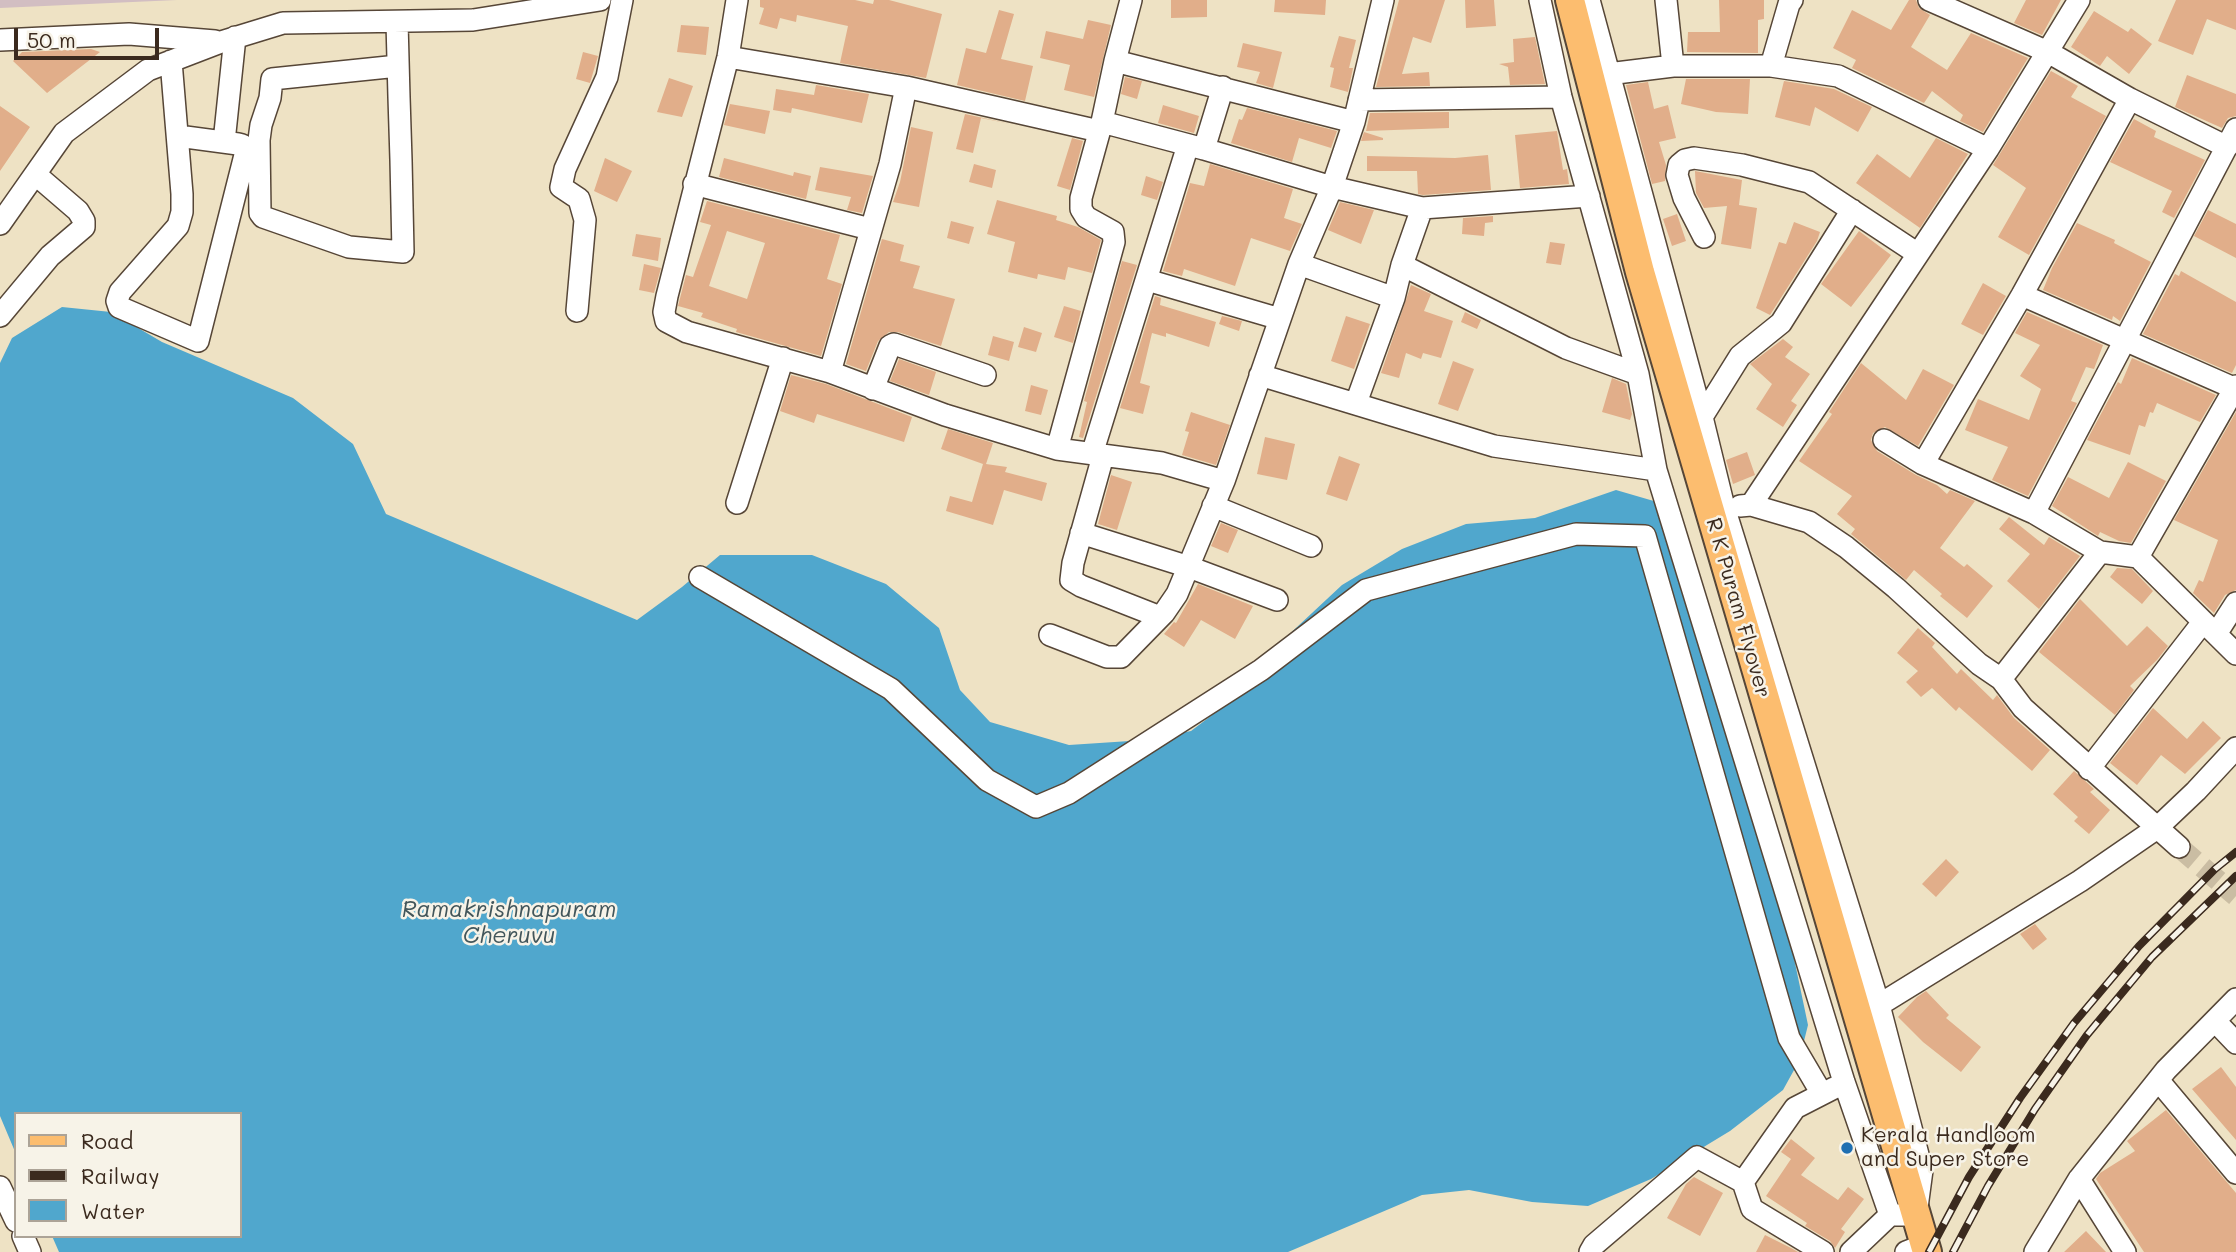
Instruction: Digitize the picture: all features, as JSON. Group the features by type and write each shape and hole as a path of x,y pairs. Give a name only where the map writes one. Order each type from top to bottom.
{"main road":[{"name":"R K Puram Flyover","path":"1570,0 1640,272 1905,1177 1903,1215 1919,1250"}],"street":[{"path":"0,224 64,133 148,70 171,61 283,23 473,20 600,0"},
{"path":"577,311 585,220 579,199 561,187 565,169 607,77 622,0"},
{"path":"737,0 728,57 667,296 664,313 666,321 687,332 830,372 945,415 1057,449 1162,463 1224,481"},
{"path":"1057,449 1114,242 1114,232 1086,217 1081,209 1081,198 1131,0"},
{"path":"1050,635 1107,657 1121,657 1160,617 1177,594 1224,481 1300,264 1332,187 1354,121 1383,0"},
{"path":"1540,0 1561,97 1638,374 1656,470 1844,1082 1903,1215"},
{"path":"1589,0 1702,417 1724,508 1879,1005 1922,1170 1903,1215 1851,1252"},
{"path":"1666,0 1673,66"},
{"path":"1771,66 1792,0"},
{"path":"1929,0 2048,52 2130,99 2231,138 2034,513"},
{"path":"1751,505 1988,149 2079,0"},
{"path":"397,22 403,252 349,247 263,217 260,212 259,140 272,79 398,66"},
{"path":"0,40 129,34 228,40"},
{"path":"224,142 228,40"},
{"path":"728,57 906,88 1196,147 1332,187 1422,208 1589,197"},
{"path":"171,61 182,194 178,226 120,292 117,301 119,307 198,341 246,151 242,145 178,136"},
{"path":"1115,61 1354,121"},
{"path":"1608,74 1673,66 1771,66 1838,76 1988,149"},
{"path":"1160,617 1074,583 1070,573 1098,455 1147,280 1196,147 1223,87"},
{"path":"830,372 890,164 906,88"},
{"path":"1359,100 1561,97"},
{"path":"1923,464 2022,295 2130,99"},
{"path":"1703,237 1684,198 1677,175 1679,165 1685,160 1707,160 1796,177 1819,187 1919,254"},
{"path":"0,316 50,256 84,227 84,221 78,211 35,174"},
{"path":"694,184 870,229"},
{"path":"1356,403 1394,298 1402,265 1422,208"},
{"path":"1702,417 1740,356 1781,323 1852,210"},
{"path":"1300,264 1394,298"},
{"path":"1402,265 1566,348 1638,374"},
{"path":"1147,280 1280,319"},
{"path":"2022,295 2236,388 2138,557"},
{"path":"873,389 890,346 894,344 985,375"},
{"path":"737,503 783,358"},
{"path":"1260,375 1494,446 1656,470"},
{"path":"1884,440 1923,464 2034,513 2100,552 2138,557 2236,654"},
{"path":"1724,508 1751,505 1809,523 1831,536 1896,588 1979,664 2001,679 2023,708 2179,847"},
{"path":"1213,506 1311,545"},
{"path":"700,576 891,689 987,780 1036,807 1069,793 1261,670 1366,590 1576,534 1645,536 1674,530"},
{"path":"1081,533 1189,567 1277,600"},
{"path":"1645,536 1789,1038 1822,1094"},
{"path":"2001,679 2100,552"},
{"path":"2089,769 2210,628 2236,603"},
{"path":"1879,1005 2080,881 2157,828 2236,748"},
{"path":"2035,1252 2079,1179 2158,1080 2236,999"},
{"path":"2215,1021 2236,1044"},
{"path":"2158,1080 2236,1173"},
{"path":"1743,1182 1795,1108 1844,1082"},
{"path":"1590,1252 1594,1245 1697,1157 1743,1182 1752,1209 1823,1252"},
{"path":"2079,1179 2125,1252"},
{"path":"0,1186 14,1217"}],"shaded area":[{"path":"0,0 177,0 0,8"}],"water":[{"name":"Ramakrishnapuram Cheruvu","path":"62,307 111,312 162,342 293,398 353,444 386,514 637,620 720,555 812,555 886,584 939,628 960,690 990,722 1069,745 1145,740 1191,731 1228,703 1267,655 1342,585 1402,549 1466,524 1535,518 1616,490 1664,504 1783,906 1808,1025 1799,1061 1783,1090 1730,1131 1651,1179 1588,1206 1532,1202 1469,1190 1422,1195 1288,1252 59,1252 53,1238 242,1238 242,1112 14,1112 14,1149 0,1116 0,363 12,338"}],"building":[{"path":"760,0 855,0 873,4 874,0 889,0 942,14 926,78 840,63 848,26 797,15 796,22 780,18 777,29 759,24 764,8 760,7"},
{"path":"1171,0 1207,0 1207,17 1171,18"},
{"path":"1275,0 1326,0 1325,15 1274,12"},
{"path":"1399,0 1445,0 1431,43 1413,37 1402,74 1429,72 1430,86 1376,87"},
{"path":"1465,0 1494,0 1496,26 1466,28"},
{"path":"1719,0 1764,0 1764,19 1758,20 1758,53 1687,52 1688,32 1720,32"},
{"path":"1909,0 1916,0 1919,8 1930,15 1911,47 1947,70 1971,33 2028,58 1983,132 1960,121 1963,115 1932,91 1924,103 1852,68 1856,60 1833,48 1852,10 1891,30"},
{"path":"2026,0 2061,0 2042,35 2014,23"},
{"path":"2176,0 2236,0 2236,30 2207,19 2193,55 2158,41"},
{"path":"999,10 1014,14 1001,59 1033,66 1025,101 957,85 966,48 986,53"},
{"path":"2094,11 2128,32 2131,28 2152,44 2129,74 2107,56 2100,66 2071,47"},
{"path":"1088,20 1111,25 1094,97 1064,90 1070,65 1040,58 1046,31 1083,39"},
{"path":"681,25 709,27 706,55 677,52"},
{"path":"1339,36 1356,40 1349,68 1353,68 1348,92 1330,87 1334,68 1330,67"},
{"path":"1535,37 1545,84 1510,85 1508,67 1499,64 1514,62 1513,39"},
{"path":"1243,43 1282,52 1273,88 1256,83 1260,72 1237,67"},
{"path":"91,49 100,52 47,93 13,61 22,52"},
{"path":"583,52 598,56 590,83 576,79"},
{"path":"2051,71 2078,86 2071,97 2106,116 2029,255 1998,237 2026,188 1993,165"},
{"path":"2187,75 2236,94 2236,116 2228,118 2222,128 2175,107"},
{"path":"1125,77 1142,81 1137,99 1121,94"},
{"path":"669,78 693,86 682,117 657,112"},
{"path":"1686,79 1750,79 1748,114 1716,112 1681,104"},
{"path":"1784,81 1834,89 1872,107 1858,132 1815,107 1810,126 1775,117"},
{"path":"1648,82 1654,109 1668,105 1676,138 1659,142 1666,165 1665,181 1652,184 1626,85"},
{"path":"816,85 869,94 862,123 792,108 791,113 773,110 776,89 814,95"},
{"path":"730,104 770,111 765,134 724,125"},
{"path":"1163,105 1199,116 1194,133 1158,123"},
{"path":"0,106 30,127 0,171"},
{"path":"1247,108 1337,131 1331,148 1299,138 1292,162 1231,143 1239,119 1242,120"},
{"path":"1449,112 1449,128 1366,131 1370,113"},
{"path":"965,114 1011,124 981,118 973,153 956,149"},
{"path":"2134,119 2156,131 2154,137 2205,160 2174,218 2162,212 2172,191 2110,162"},
{"path":"911,127 933,132 919,207 893,202 900,182"},
{"path":"1557,131 1563,170 1567,169 1569,184 1520,188 1515,135"},
{"path":"1364,132 1383,138 1383,140 1361,141"},
{"path":"1072,138 1083,141 1070,190 1057,186"},
{"path":"1936,138 1968,154 1920,228 1856,183 1877,154 1910,178"},
{"path":"1488,155 1491,190 1423,195 1418,194 1417,171 1367,171 1367,156 1455,158"},
{"path":"605,158 632,171 617,202 594,191"},
{"path":"724,158 793,176 794,172 811,176 806,199 719,177"},
{"path":"974,164 996,170 992,188 969,182"},
{"path":"1210,164 1293,189 1284,218 1302,224 1290,251 1251,238 1235,286 1184,269 1182,276 1163,271 1190,183 1204,186"},
{"path":"820,167 873,176 862,213 847,210 851,197 815,190"},
{"path":"1695,171 1742,180 1739,205 1757,208 1751,249 1721,244 1727,206 1704,208 1696,193"},
{"path":"1146,176 1163,182 1157,200 1141,195"},
{"path":"997,200 1057,216 1056,220 1078,227 1101,240 1092,273 1068,267 1065,280 1038,274 1037,279 1008,272 1015,242 987,234"},
{"path":"707,201 840,235 827,279 842,284 821,356 736,332 737,329 701,317 703,313 678,306 686,275 693,277 711,225 700,222","holes":["727,231 765,243 747,299 709,286"]},
{"path":"1340,202 1374,210 1361,244 1328,230"},
{"path":"2208,210 2236,224 2236,258 2194,236"},
{"path":"1677,214 1686,241 1672,246 1663,219"},
{"path":"1493,216 1493,222 1485,223 1484,236 1462,234 1463,218"},
{"path":"951,221 974,227 969,244 947,238"},
{"path":"1794,222 1820,232 1770,315 1756,308 1779,242 1786,244"},
{"path":"2077,223 2115,240 2114,243 2151,262 2120,321 2043,290"},
{"path":"1859,231 1891,255 1851,307 1821,284"},
{"path":"636,234 661,238 658,261 632,256"},
{"path":"882,239 904,245 900,261 920,266 913,288 955,299 941,346 898,332 889,332 878,341 866,371 846,364"},
{"path":"1550,242 1565,244 1561,265 1546,263"},
{"path":"1122,261 1137,265 1083,438 1079,437 1087,402 1084,401"},
{"path":"644,264 661,268 654,293 639,290"},
{"path":"2181,271 2236,302 2236,365 2232,373 2143,334 2175,274 2179,276"},
{"path":"1983,283 2006,296 1983,335 1961,324"},
{"path":"1411,285 1431,294 1424,311 1453,321 1441,358 1423,353 1421,359 1406,353 1399,378 1381,373"},
{"path":"1155,296 1161,298 1160,305 1216,322 1209,347 1166,333 1166,337 1152,333 1140,383 1150,386 1143,414 1120,408"},
{"path":"1064,306 1081,311 1073,343 1054,337"},
{"path":"1465,312 1481,320 1477,329 1461,322"},
{"path":"2027,312 2103,345 2094,369 2086,367 2071,401 2077,403 2028,496 1992,480 2008,447 1965,430 1978,399 2029,420 2041,389 2020,376 2040,345 2015,333"},
{"path":"1222,316 1242,321 1239,331 1219,324"},
{"path":"1346,316 1370,324 1354,369 1331,361"},
{"path":"1024,327 1042,333 1036,352 1018,347"},
{"path":"993,336 1014,342 1009,361 988,355"},
{"path":"1783,339 1793,347 1785,357 1810,374 1791,401 1797,405 1783,427 1756,409 1772,384 1750,364"},
{"path":"2132,358 2216,395 2200,422 2157,403 2153,413 2150,412 2145,427 2139,425 2130,455 2087,440 2118,382 2121,384"},
{"path":"899,359 936,372 929,395 890,381"},
{"path":"1453,361 1474,369 1458,411 1438,404"},
{"path":"1861,363 1906,400 1923,369 1954,385 1918,446 1885,427 1873,433 1871,440 1877,451 1937,485 1947,494 1950,490 1975,501 1940,548 1964,567 1967,564 1993,586 1967,618 1914,570 1906,580 1851,534 1855,529 1837,514 1852,496 1799,461 1832,414 1829,412"},
{"path":"791,375 826,384 912,417 904,442 817,414 814,423 780,411"},
{"path":"1612,378 1626,384 1632,414 1630,420 1602,412"},
{"path":"1031,385 1048,390 1041,415 1025,411"},
{"path":"1191,412 1230,425 1216,465 1182,455 1189,432 1185,431"},
{"path":"2236,412 2236,590 2225,595 2214,613 2193,593 2199,580 2203,582 2218,540 2174,520"},
{"path":"948,429 993,443 986,464 1007,467 1005,472 1047,483 1042,501 1004,490 993,525 946,511 950,496 972,502 983,464 941,449"},
{"path":"1265,437 1295,444 1287,480 1257,474"},
{"path":"1747,452 1755,475 1733,484 1726,460"},
{"path":"1339,456 1360,464 1347,501 1326,494"},
{"path":"2128,462 2166,481 2131,543 2119,541 2100,532 2098,536 2052,506 2068,477 2109,498"},
{"path":"1111,475 1132,482 1117,530 1098,524"},
{"path":"2009,517 2044,545 2049,537 2080,556 2039,609 2007,581 2030,554 1999,529"},
{"path":"1221,523 1238,530 1228,553 1211,546"},
{"path":"2117,568 2132,569 2153,591 2142,604 2110,577"},
{"path":"1198,584 1253,606 1235,639 1201,620 1184,647 1164,634 1176,623"},
{"path":"2080,599 2127,646 2147,626 2168,646 2130,686 2134,690 2115,715 2039,652"},
{"path":"1918,628 1935,643 1932,647 1957,674 1961,669 1993,700 1997,695 2014,718 2050,750 2032,771 1959,707 1956,711 1932,688 1921,697 1906,682 1918,671 1897,653"},
{"path":"2153,708 2187,739 2203,721 2221,738 2185,774 2161,755 2137,785 2110,763"},
{"path":"2074,771 2094,789 2090,792 2110,810 2089,834 2074,821 2078,817 2053,794"},
{"path":"1946,859 1959,872 1936,897 1922,884"},
{"path":"2035,924 2047,939 2033,950 2020,934"},
{"path":"1926,991 1949,1015 1946,1018 1981,1047 1961,1072 1923,1042 1898,1017"},
{"path":"2221,1067 2236,1087 2236,1140 2192,1089"},
{"path":"2166,1110 2236,1193 2236,1252 2144,1252 2096,1179 2100,1173 2135,1151 2127,1141"},
{"path":"1791,1139 1815,1158 1801,1175 1838,1200 1848,1187 1864,1199 1841,1229 1845,1232 1835,1248 1830,1241 1805,1226 1807,1223 1766,1196 1791,1159 1781,1152"},
{"path":"1694,1177 1723,1193 1700,1236 1667,1218 1686,1184"},
{"path":"2086,1231 2106,1252 2064,1252"},
{"path":"1765,1235 1791,1248 1798,1252 1756,1252"}],"tunnel":[{"path":"2179,847 2236,896"}],"railway":[{"path":"1929,1252 1969,1177 2020,1098 2074,1023 2139,946 2215,869 2236,852"},
{"path":"1953,1252 1988,1186 2035,1109 2087,1035 2152,957 2236,876"}],"place":[{"name":"Kerala Handloom and Super Store","path":"1847,1148"}]}
